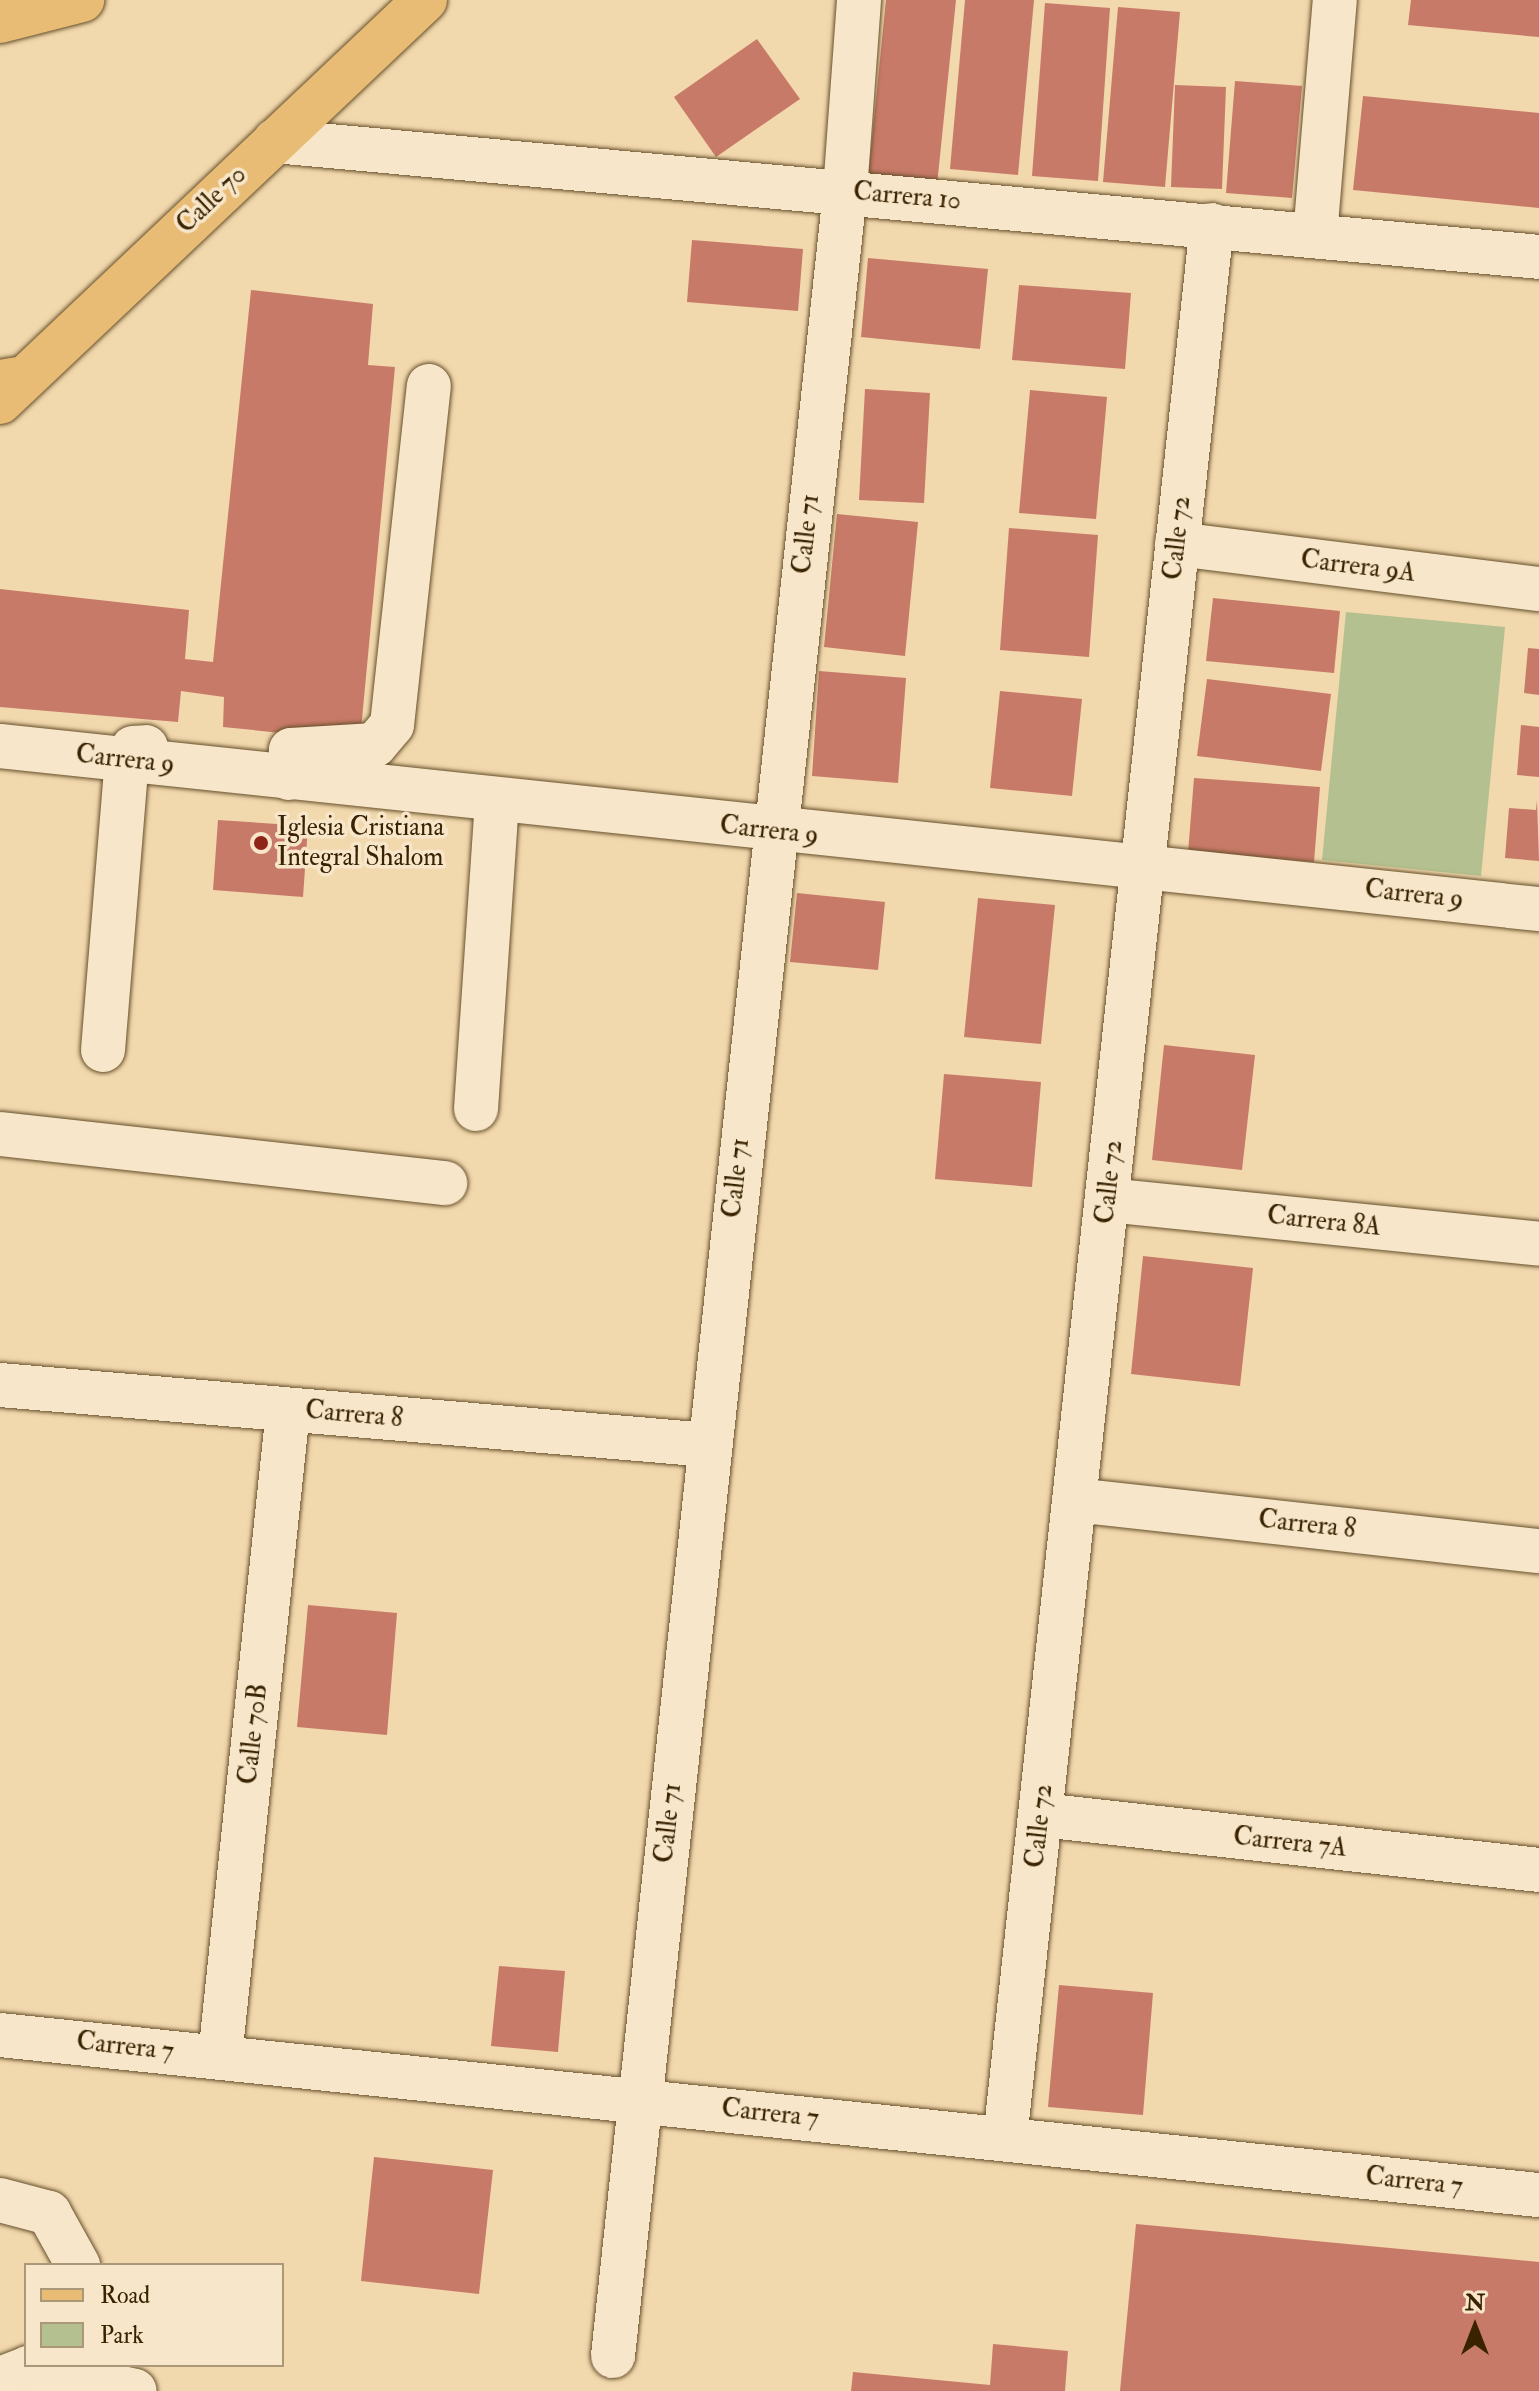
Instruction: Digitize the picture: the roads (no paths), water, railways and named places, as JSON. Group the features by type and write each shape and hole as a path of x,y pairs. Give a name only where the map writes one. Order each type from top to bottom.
{"main road":[{"path":"0,21 82,0"},
{"name":"Calle 70","path":"8,387 425,0"}],"street":[{"name":"Calle 71","path":"613,2356 773,831 845,191 859,0"},
{"path":"1315,236 1335,0"},
{"name":"Carrera 10","path":"275,141 1539,257"},
{"name":"Calle 72","path":"1005,2139 1212,225"},
{"path":"291,754 375,745 392,725 429,386"},
{"name":"Carrera 9A","path":"1177,544 1539,589"},
{"name":"Carrera 9","path":"0,746 127,760 291,754 497,801 1539,909"},
{"path":"103,1050 127,760"},
{"path":"476,1109 497,801"},
{"path":"0,1134 445,1183"},
{"name":"Carrera 8A","path":"1108,1200 1539,1244"},
{"name":"Carrera 8","path":"0,1385 709,1445"},
{"name":"Calle 70B","path":"220,2057 288,1410"},
{"name":"Carrera 8","path":"1075,1500 1539,1551"},
{"name":"Carrera 7A","path":"1041,1815 1539,1870"},
{"name":"Carrera 7","path":"0,2035 1539,2195"},
{"path":"0,2200 49,2213 77,2263"},
{"path":"12,2391 0,2381 28,2368 136,2391 129,2367"}],"place":[{"name":"Iglesia Cristiana Integral Shalom","path":"261,843"}]}
